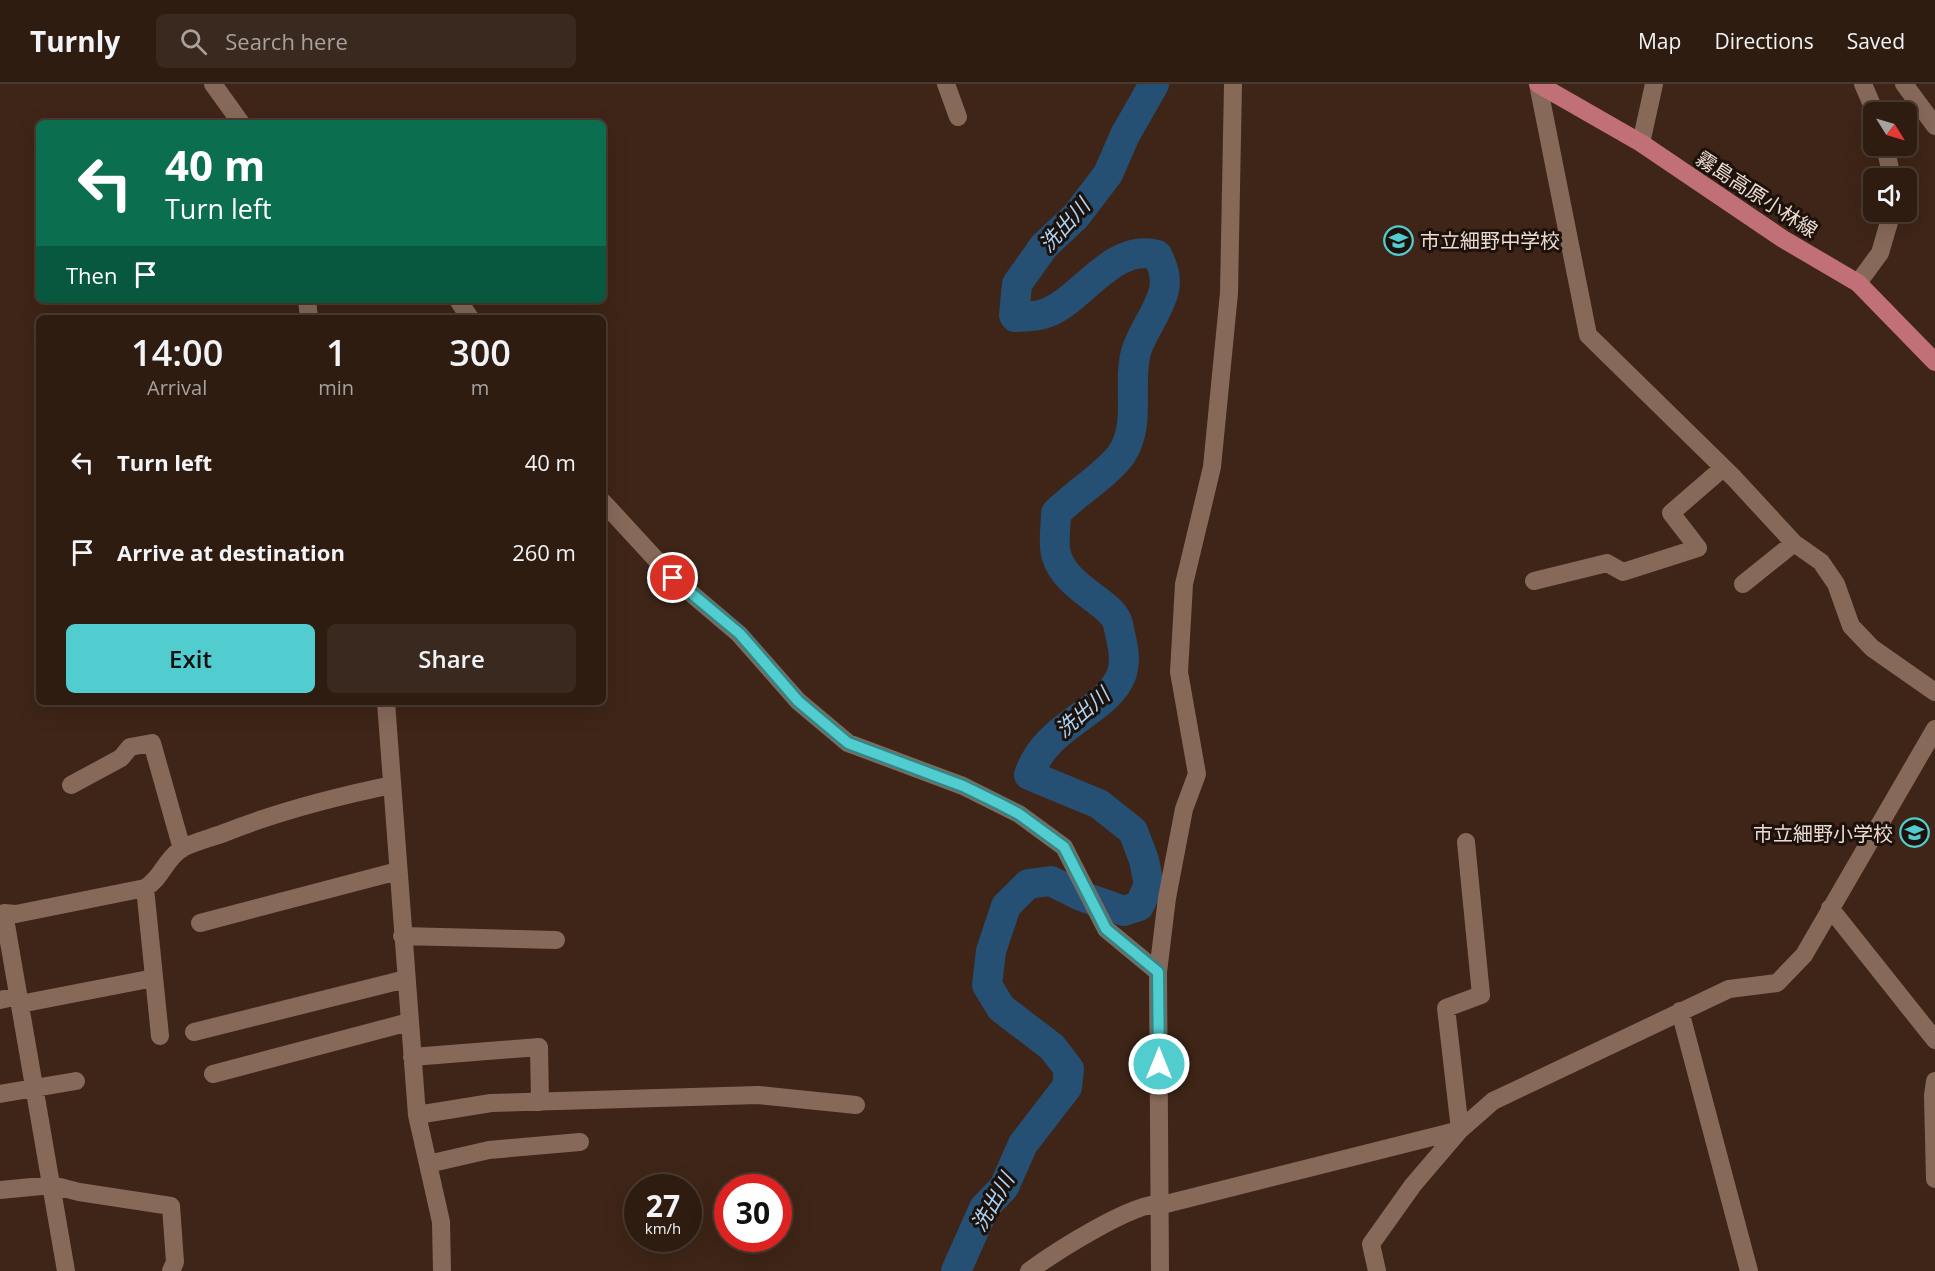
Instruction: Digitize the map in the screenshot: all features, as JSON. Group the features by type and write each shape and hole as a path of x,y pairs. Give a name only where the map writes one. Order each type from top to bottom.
{"main road":[{"name":"霧島高原小林線","path":"1545,86 1641,143 1783,239 1858,283 1935,362"}],"street":[{"path":"213,84 239,120"},
{"path":"945,84 958,117"},
{"path":"1160,1271 1158,972 1167,898 1184,808 1197,774 1179,672 1184,584 1212,467 1228,305 1233,84"},
{"path":"1641,143 1654,84"},
{"path":"1863,84 1871,102"},
{"path":"1904,84 1935,126"},
{"path":"1545,86 1588,334 1723,468 1794,543 1821,562 1836,584 1851,626 1872,648 1935,692"},
{"path":"1858,283 1880,253 1889,222"},
{"path":"1534,581 1607,564 1623,572 1698,548 1671,513 1723,468"},
{"path":"606,505 673,578 740,634 798,701 848,743 963,786 1019,814 1064,847 1106,929 1158,972"},
{"path":"1743,584 1794,543"},
{"path":"386,705 417,1114 441,1222 442,1271"},
{"path":"1377,1271 1371,1244 1413,1185 1460,1130 1493,1101 1729,989 1778,983 1804,955 1935,729"},
{"path":"71,785 121,758 130,747 152,743 182,849"},
{"path":"66,1271 2,913 16,914 145,888 158,880 165,863 182,849 250,823 324,799 392,784"},
{"path":"1460,1130 1446,1008 1481,994 1466,842"},
{"path":"200,923 398,871"},
{"path":"145,888 160,1036"},
{"path":"1830,908 1935,1040"},
{"path":"402,936 556,940"},
{"path":"0,1000 19,1000 154,978"},
{"path":"194,1032 406,979"},
{"path":"1680,1011 1749,1271"},
{"path":"213,1074 409,1022"},
{"path":"412,1057 539,1047 540,1102"},
{"path":"0,1094 76,1080"},
{"path":"1935,1081 1933,1096 1935,1179"},
{"path":"417,1114 491,1103 758,1095 856,1105"},
{"path":"1029,1271 1116,1218 1159,1202 1166,1204 1460,1130"},
{"path":"428,1164 489,1150 580,1142"},
{"path":"0,1190 52,1185 79,1192 171,1206 175,1263 171,1271"}],"waterway":[{"name":"洗出川","path":"956,1271 984,1208 1004,1187 1023,1144 1067,1087 1069,1069 1052,1047 1001,1008 987,985 991,951 1006,906 1028,884 1051,881 1081,896 1124,911 1139,906 1149,885 1144,860 1133,831 1099,804 1029,775 1037,757 1049,743 1062,730 1104,698 1115,686 1122,673 1123,648 1114,616 1069,577 1056,554 1056,513 1107,470 1121,455 1127,443 1133,418 1133,378 1136,352 1162,298 1165,281 1163,267 1157,255 1140,253 1125,257 1110,265 1057,308 1037,316 1015,317 1014,315 1017,284 1044,246 1076,216 1108,174 1125,135 1154,84"}],"place":[{"name":"市立細野中学校","path":"1399,240"},
{"name":"市立細野小学校","path":"1914,833"}],"route":[{"path":"673,578 740,634 798,701 848,743 963,786 1019,814 1064,847 1106,929 1158,972 1159,1064"}]}
